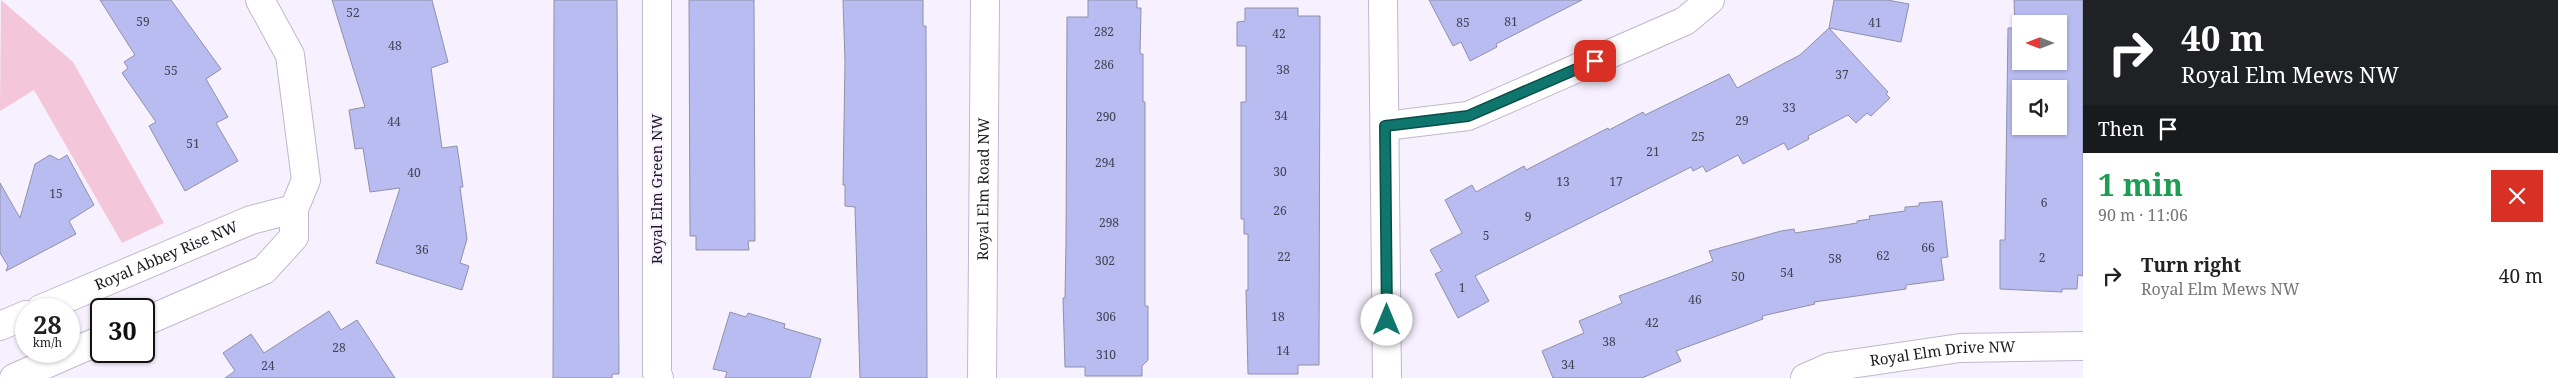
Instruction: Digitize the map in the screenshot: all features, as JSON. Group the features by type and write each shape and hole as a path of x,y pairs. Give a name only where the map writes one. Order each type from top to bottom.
{"street":[{"path":"155,317 264,270 294,237 294,209 306,180 290,55 260,0"},
{"name":"Royal Elm Green NW","path":"657,0 657,373 659,378"},
{"name":"Royal Elm Road NW","path":"982,378 985,0"},
{"path":"1383,0 1388,378"},
{"path":"1385,126 1468,116 1685,21 1710,0"},
{"name":"Royal Abbey Rise NW","path":"67,298 251,220 294,209"},
{"path":"0,326 15,320"},
{"path":"14,378 90,345"},
{"name":"Royal Elm Drive NW","path":"1805,378 1830,367 1960,348 2083,346"}],"shaded area":[{"path":"1,0 73,62 164,223 122,243 34,90 0,111"}],"building":[{"path":"100,0 171,0 221,69 206,79 228,117 216,123 238,161 185,191 149,126 156,122 122,73 128,68 124,62 135,55"},
{"path":"332,0 432,0 448,62 431,68 442,148 457,146 463,187 460,187 467,239 460,263 469,266 462,290 376,263 400,188 370,192 363,148 355,149 349,110 365,107"},
{"path":"554,0 617,0 619,374 612,374 612,378 553,378"},
{"path":"689,0 754,0 755,241 748,241 749,250 696,250 696,236 690,236"},
{"path":"843,0 923,0 923,26 926,26 927,378 860,378 855,207 845,206 845,185 843,185 845,62"},
{"path":"1088,0 1137,0 1137,8 1141,8 1140,54 1143,54 1143,102 1145,102 1145,306 1148,306 1148,360 1142,366 1142,376 1085,376 1085,367 1065,367 1063,298 1065,298 1066,241 1067,17 1088,17"},
{"path":"1429,0 1582,0 1496,44 1497,47 1470,61 1461,42 1453,46"},
{"path":"1834,0 1887,0 1909,4 1901,42 1829,28"},
{"path":"2014,0 2083,0 2083,276 2078,275 2077,289 2062,289 2062,292 2000,289 2000,240 2005,240 2008,28 2012,28 2012,70 2068,70 2068,15 2015,15"},
{"path":"1245,8 1298,8 1298,16 1320,16 1319,365 1298,365 1298,374 1248,374 1246,290 1248,290 1248,234 1244,234 1244,219 1241,219 1241,102 1246,102 1246,46 1237,46 1237,22 1245,21"},
{"path":"1829,28 1888,92 1886,94 1890,98 1871,116 1867,113 1856,123 1848,115 1808,136 1809,139 1788,150 1784,143 1743,164 1738,155 1706,172 1703,166 1693,171 1691,167 1475,276 1489,301 1458,318 1435,274 1442,271 1430,250 1462,233 1445,200 1472,185 1476,192 1524,166 1526,170 1608,128 1609,130 1643,112 1645,115 1729,74 1737,88 1800,55"},
{"path":"50,155 59,160 67,155 94,205 69,221 76,234 6,271 8,266 0,253 0,183 20,218 35,164"},
{"path":"1942,201 1948,257 1941,258 1944,280 1906,285 1906,289 1814,302 1815,304 1762,316 1763,319 1676,351 1681,361 1642,378 1553,378 1542,351 1584,333 1579,321 1622,303 1619,296 1713,261 1709,251 1781,231 1794,229 1795,233 1857,223 1857,221 1870,219 1869,216 1905,211 1905,207 1919,206 1919,203"},
{"path":"329,311 341,330 357,320 395,378 225,378 235,371 223,353 251,334 264,353"},
{"path":"730,312 746,317 748,313 785,324 784,328 821,339 810,378 725,378 727,372 713,369"}],"route":[{"path":"1387,320 1385,126 1468,116 1595,61"}]}
